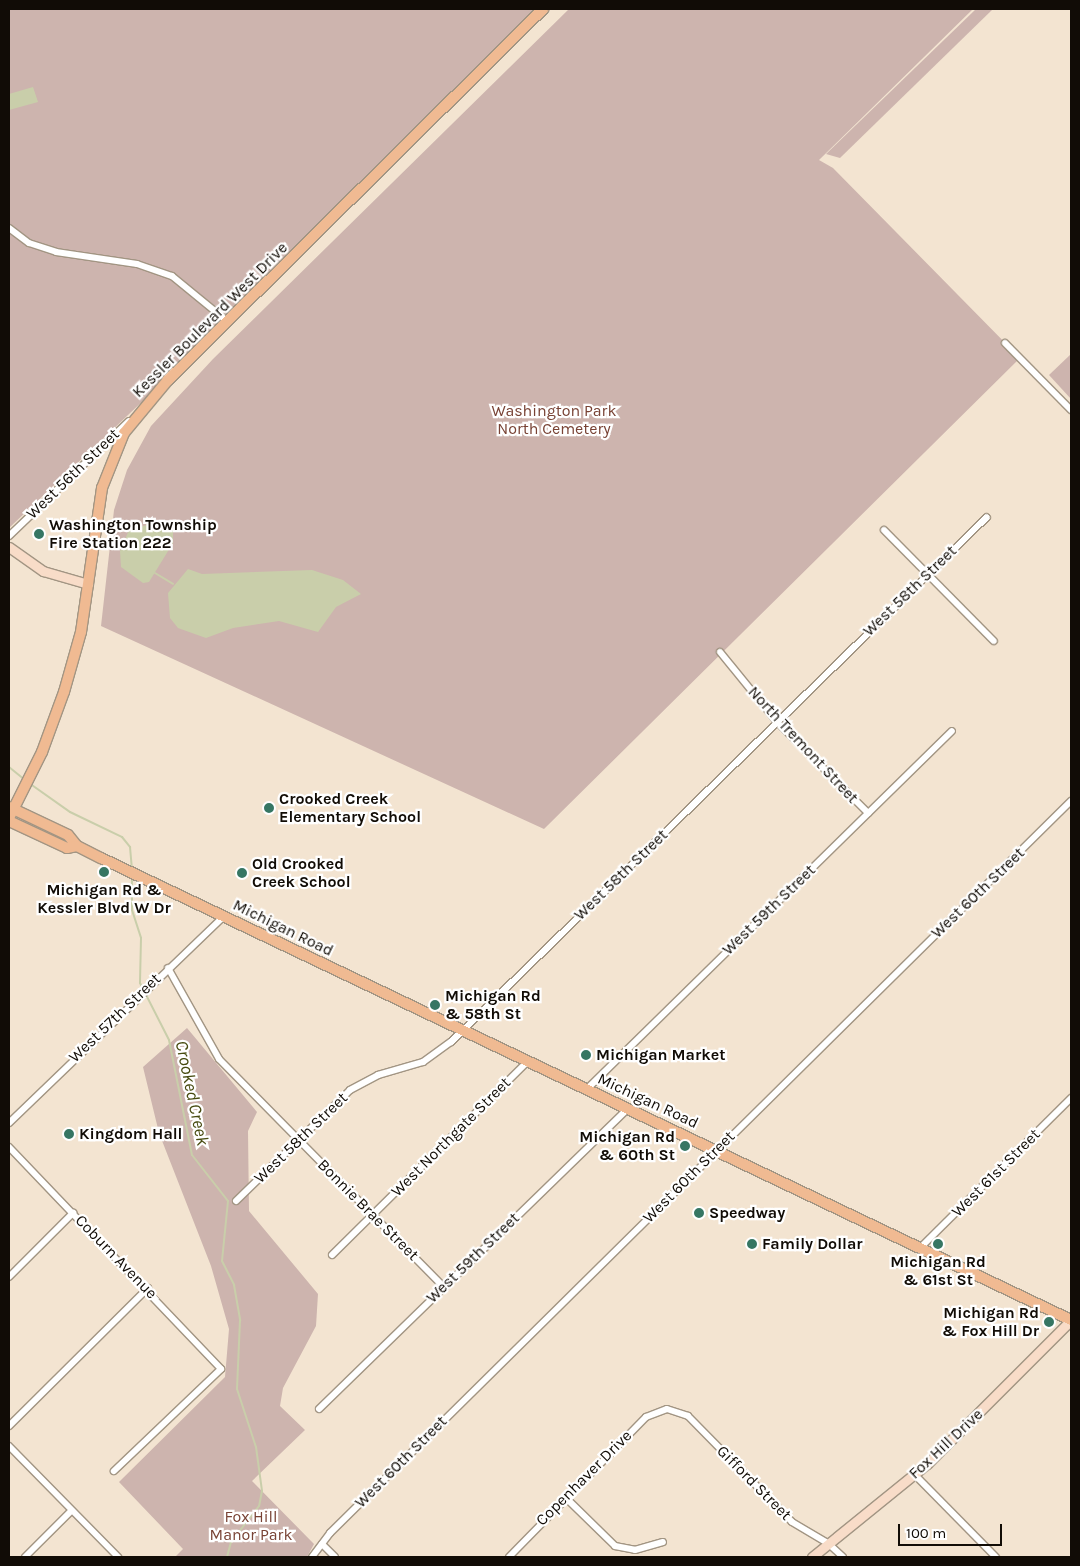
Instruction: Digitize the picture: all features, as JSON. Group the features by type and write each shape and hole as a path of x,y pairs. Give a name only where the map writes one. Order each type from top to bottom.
{"main road":[{"name":"Kessler Boulevard West Drive","path":"10,814 34,768 72,668 88,584 102,488 114,454 138,412 543,9"},
{"name":"Michigan Road","path":"10,814 68,835 77,846 159,886 1071,1320"}],"street":[{"path":"9,228 29,243 56,252 137,264 172,276 227,322"},
{"path":"1005,343 1071,410"},
{"name":"West 56th Street","path":"9,536 138,412"},
{"name":"West 58th Street","path":"236,1201 355,1086 424,1062 462,1030 987,518"},
{"path":"884,530 994,641"},
{"path":"9,547 43,571 88,584"},
{"name":"North Tremont Street","path":"720,652 777,722 868,813"},
{"name":"West 59th Street","path":"587,1089 952,731"},
{"name":"West 60th Street","path":"312,1557 322,1544 716,1150 1071,801"},
{"name":"West 57th Street","path":"9,1123 161,972 168,968 224,916"},
{"name":"Bonnie Brae Street","path":"168,968 212,1050 444,1286"},
{"name":"West Northgate Street","path":"332,1255 528,1061"},
{"name":"West 61st Street","path":"920,1248 1071,1098"},
{"name":"West 59th Street","path":"319,1409 628,1108"},
{"name":"Coburn Avenue","path":"9,1147 148,1288 221,1369 114,1471"},
{"path":"9,1277 74,1213"},
{"path":"9,1426 148,1288"},
{"name":"Fox Hill Drive","path":"812,1557 915,1475 1071,1320"},
{"name":"Copenhaver Drive","path":"509,1557 565,1497 646,1416 668,1408"},
{"name":"Gifford Street","path":"668,1408 688,1416 792,1522 829,1544 842,1557"},
{"path":"9,1446 118,1557"},
{"path":"915,1475 996,1557"},
{"path":"565,1497 616,1546 635,1550 663,1542"},
{"path":"25,1557 72,1511"},
{"path":"322,1544 335,1557"}],"green space":[{"path":"9,9 543,9 346,208 9,528"},
{"name":"Washington Park North Cemetery","path":"569,9 973,9 819,160 833,168 1020,358 544,829 101,626 114,510 127,470 151,426 213,359"},
{"path":"976,9 993,9 840,158 826,154"},
{"path":"1071,354 1071,399 1049,375"},
{"name":"Fox Hill Manor Park","path":"187,1028 257,1112 248,1131 249,1211 318,1294 316,1326 283,1388 280,1406 305,1430 252,1481 314,1544 307,1557 175,1557 183,1549 119,1482 225,1377 229,1329 211,1266 159,1133 143,1067"}],"shaded area":[{"path":"33,87 38,102 9,110 9,94"},
{"path":"158,522 173,528 173,543 149,582 143,583 121,567 120,551 129,530"},
{"path":"188,569 202,574 312,570 343,580 361,594 336,607 318,632 279,621 233,628 206,638 178,628 170,618 168,593"}],"waterway":[{"path":"155,573 173,584"},
{"name":"Crooked Creek","path":"9,767 24,779"},
{"name":"Crooked Creek","path":"29,783 70,812 122,837 130,847 132,869"},
{"name":"Crooked Creek","path":"132,877 132,910 141,938 140,983 169,1040 192,1155 228,1201 222,1261 234,1285 240,1320 237,1389 256,1447 262,1491 259,1506 231,1542 227,1557"}],"place":[{"name":"Washington Township Fire Station 222","path":"39,534"},
{"name":"Crooked Creek Elementary School","path":"269,808"},
{"name":"Michigan Rd & Kessler Blvd W Dr","path":"104,872"},
{"name":"Old Crooked Creek School","path":"242,873"},
{"name":"Michigan Rd & 58th St","path":"435,1005"},
{"name":"Michigan Market","path":"586,1055"},
{"name":"Kingdom Hall","path":"69,1134"},
{"name":"Michigan Rd & 60th St","path":"685,1146"},
{"name":"Speedway","path":"699,1213"},
{"name":"Family Dollar","path":"752,1244"},
{"name":"Michigan Rd & 61st St","path":"938,1244"},
{"name":"Michigan Rd & Fox Hill Dr","path":"1049,1322"}]}
